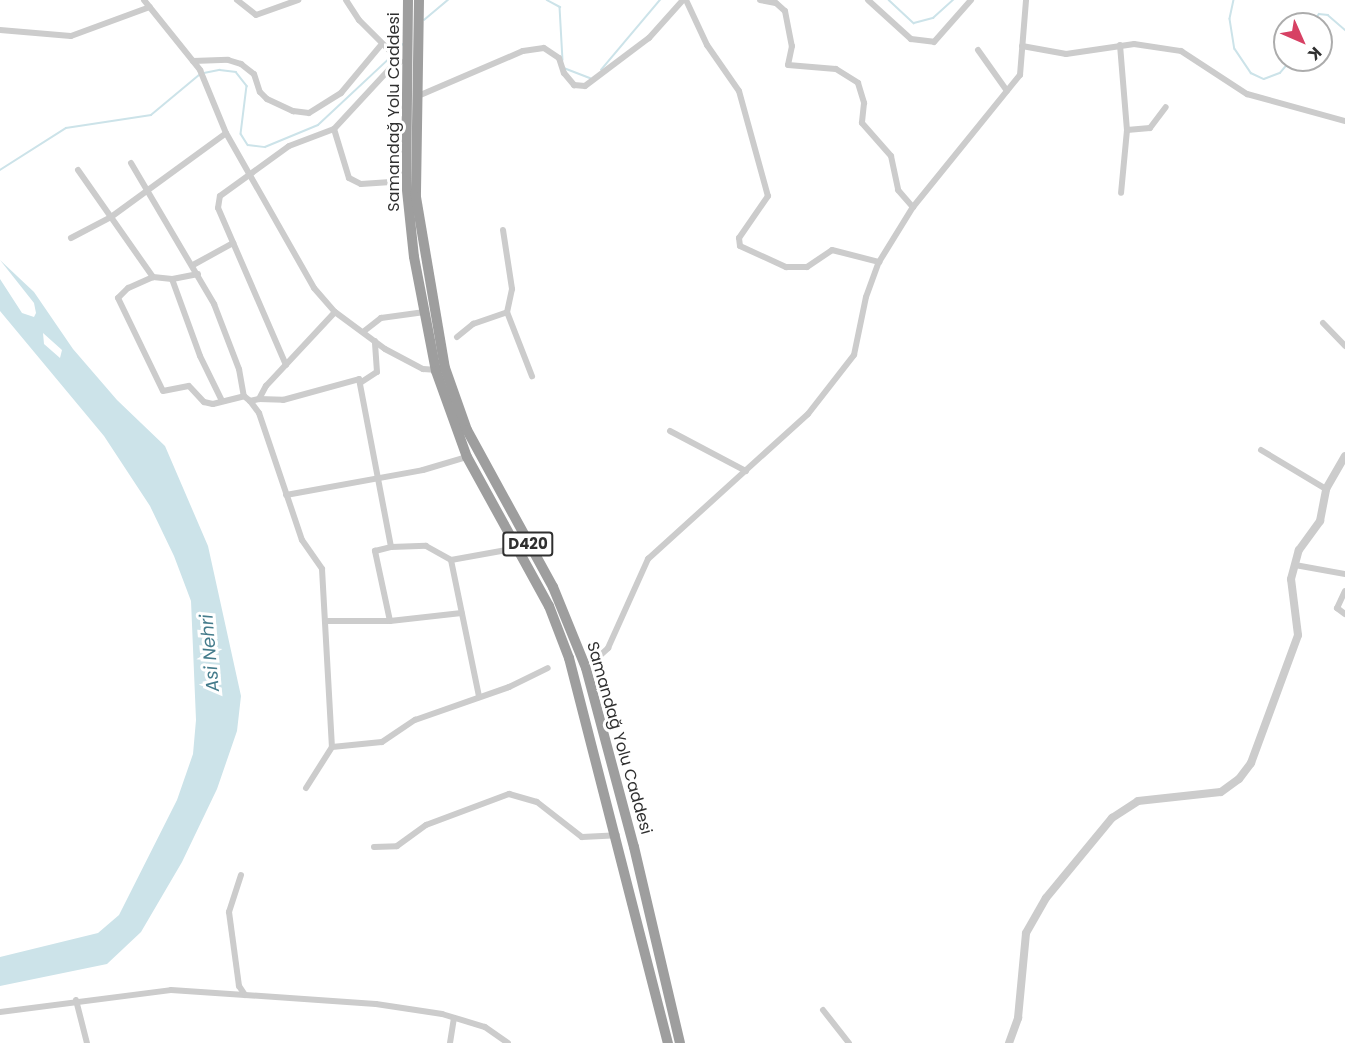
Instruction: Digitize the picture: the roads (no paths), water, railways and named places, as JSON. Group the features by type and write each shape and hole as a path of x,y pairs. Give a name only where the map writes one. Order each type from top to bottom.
{"highway":[{"name":"Samandağ Yolu Caddesi","path":"408,0 406,181 414,257 425,312 467,457 549,606 569,658 617,835 668,1043"},
{"name":"Samandağ Yolu Caddesi","path":"419,0 416,197 440,369 467,430 553,587 586,668 634,847 680,1043"}],"street":[{"path":"144,0 200,70 226,133 314,288 335,312 375,341 423,369 440,369"},
{"path":"237,0 256,15 298,0"},
{"path":"346,0 381,45 407,68"},
{"path":"417,96 523,51 543,48 559,58 564,74 574,85 585,86 649,38 684,0 707,45 739,91 768,196 739,238 740,246 786,267 807,267 832,250 879,262"},
{"path":"760,0 781,2 785,10 792,46 788,65 836,69 858,83 864,103 862,123 891,156 898,190 913,207"},
{"path":"868,0 911,39 934,42 971,0"},
{"path":"586,668 608,648 648,559 808,414 854,356 866,297 879,262 913,207 1020,75 1026,0"},
{"path":"0,30 71,36 150,7"},
{"path":"193,61 228,60 241,64 254,74 260,92 267,99 293,111 309,113 341,93 381,45"},
{"path":"1022,46 1066,54 1120,45 1181,51 1247,94 1345,121"},
{"path":"1120,45 1127,130 1121,193"},
{"path":"978,50 1007,91"},
{"path":"286,365 218,208 220,196 248,172 289,146 334,129 397,59"},
{"path":"1127,130 1150,128 1166,107"},
{"path":"334,129 349,178 361,184 406,181"},
{"path":"71,238 111,217 226,133"},
{"path":"130,163 198,274 239,369 244,396 259,412 302,540 322,569 327,621 332,747 306,788"},
{"path":"78,170 153,277"},
{"path":"503,230 512,289 507,312 532,376"},
{"path":"193,265 233,243"},
{"path":"198,274 172,279 153,277 128,288 118,298 163,391 189,386 204,402 244,396"},
{"path":"172,279 200,356 222,401"},
{"path":"259,399 286,365 335,312"},
{"path":"363,332 381,318 425,312"},
{"path":"458,337 473,324 507,312"},
{"path":"1323,323 1345,346"},
{"path":"360,383 377,372 375,341"},
{"path":"250,401 284,400 342,381 359,379 380,476 391,547"},
{"path":"670,431 746,471"},
{"path":"1261,450 1326,489"},
{"path":"1009,1043 1018,1018 1026,933 1046,898 1112,818 1138,801 1221,792 1239,779 1251,763 1298,635 1291,579 1299,550 1320,521 1326,489 1341,470 1345,456"},
{"path":"286,495 467,457"},
{"path":"390,621 375,551 391,547 426,546 452,560 518,548"},
{"path":"452,560 479,697"},
{"path":"1295,565 1345,574"},
{"path":"1345,591 1337,608 1345,614"},
{"path":"327,621 390,621 462,613"},
{"path":"332,747 382,742 415,720 479,697 548,668"},
{"path":"374,847 396,846 426,825 509,794 537,802 582,837 617,835"},
{"path":"241,875 229,912 239,986 245,995"},
{"path":"0,1012 76,1000 171,990 376,1004 454,1018 485,1027 508,1043"},
{"path":"76,1000 87,1043"},
{"path":"823,1010 849,1043"},
{"path":"450,1043 454,1018"}],"water":[{"name":"Asi Nehri","path":"0,260 34,292 73,349 117,400 165,446 208,546 241,696 237,731 217,789 182,862 141,932 107,964 0,986 0,957 98,933 119,915 177,800 193,754 196,720 191,601 174,556 150,506 104,436 0,311 0,279 22,313 34,317 36,313 34,303","holes":["43,333 62,350 60,358 44,344"]}],"waterway":[{"path":"424,20 448,0"},
{"path":"547,0 560,7 563,60"},
{"path":"601,70 660,0"},
{"path":"889,0 914,23 933,18 953,0"},
{"path":"1234,0 1230,19 1235,49 1251,73 1264,79 1281,72"},
{"path":"1333,19 1345,30"},
{"path":"394,54 403,44"},
{"path":"204,73 220,70 236,72 247,86 241,134 248,145 265,147 318,125 391,57"},
{"path":"564,68 590,78"},
{"path":"0,170 66,128 151,115 199,75"}]}
